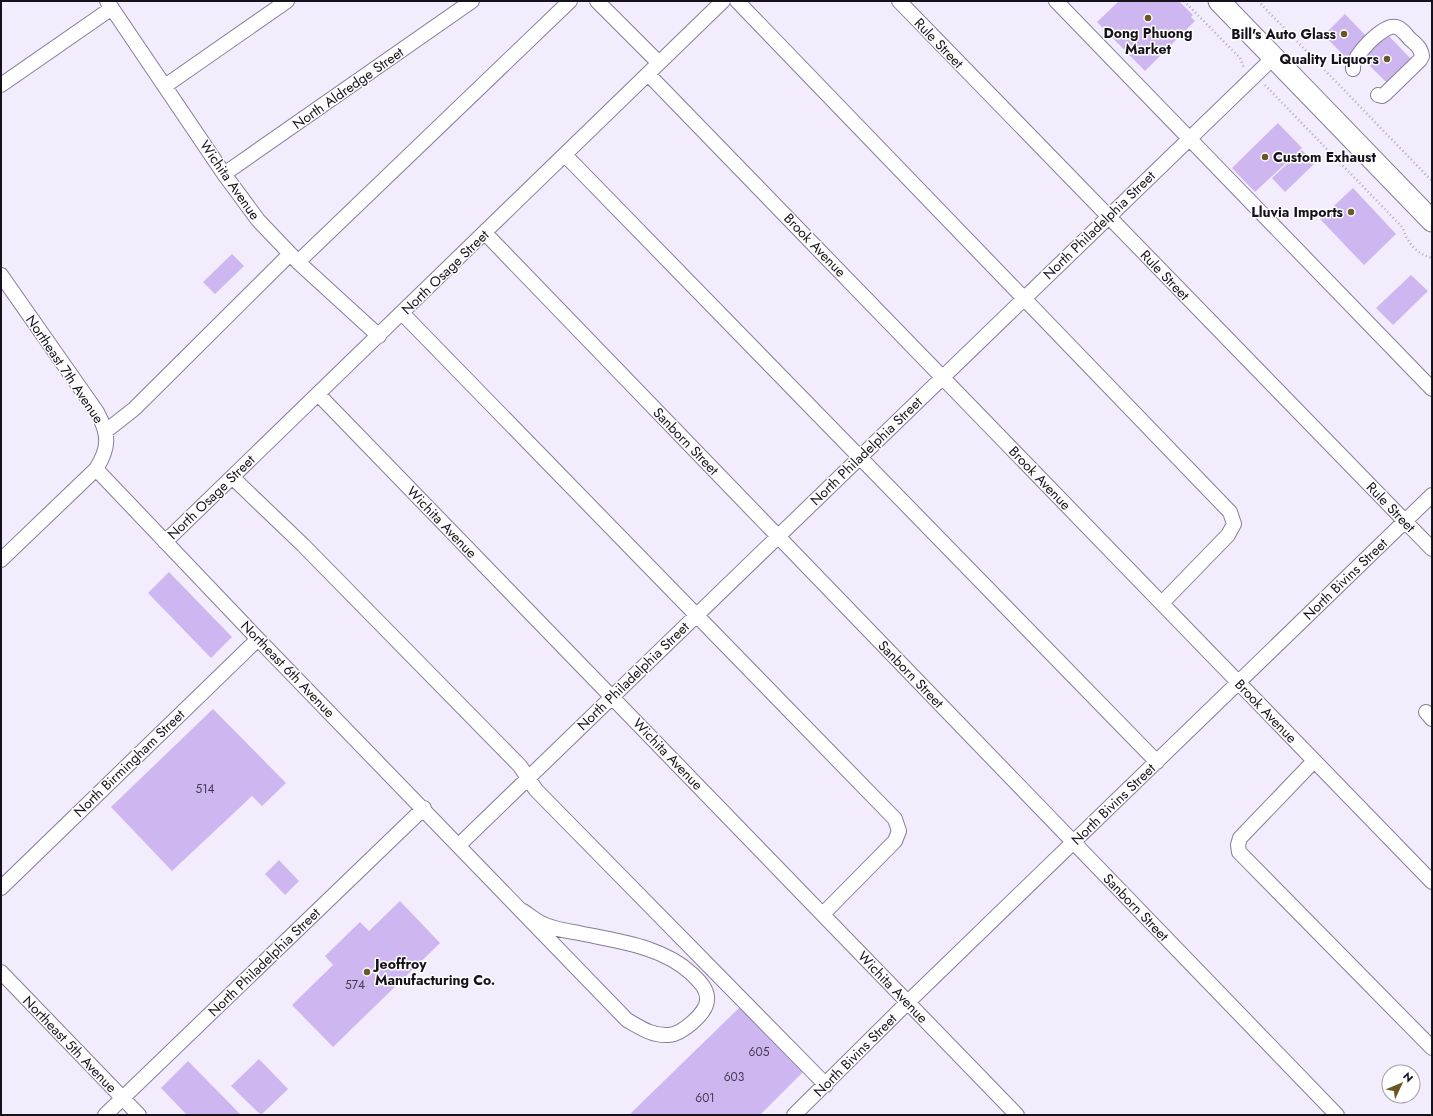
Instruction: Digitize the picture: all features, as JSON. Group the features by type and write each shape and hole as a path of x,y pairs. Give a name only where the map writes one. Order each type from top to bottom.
{"highway":[{"path":"1219,1 1432,221"}],"street":[{"path":"165,86 287,1"},
{"name":"North Aldredge Street","path":"224,174 472,1"},
{"path":"106,431 134,409 570,1"},
{"path":"597,1 659,63"},
{"name":"North Osage Street","path":"165,542 723,1"},
{"path":"737,1 1025,297 1230,512 1234,524 1228,535 1162,603"},
{"name":"Rule Street","path":"899,1 1432,549"},
{"path":"1056,1 1432,390"},
{"path":"1,85 110,4"},
{"name":"Wichita Avenue","path":"110,4 224,174 258,220 294,258 379,336"},
{"path":"1353,69 1352,64 1356,56 1382,30 1388,27 1396,27 1403,31 1421,50 1422,56 1420,60 1385,94 1382,96 1378,95"},
{"name":"North Philadelphia Street","path":"459,845 1189,137 1274,57"},
{"name":"Brook Avenue","path":"648,74 1432,882"},
{"path":"565,155 1157,762"},
{"name":"Sanborn Street","path":"485,233 1336,1115"},
{"name":"Northeast 7th Avenue","path":"1,275 97,412 106,431 106,448 103,458 96,469"},
{"path":"402,313 895,820 899,831 895,841 823,914"},
{"name":"Wichita Avenue","path":"318,394 1017,1115"},
{"path":"1,560 96,469"},
{"name":"Northeast 6th Avenue","path":"96,469 258,639 523,911"},
{"path":"232,477 303,545 514,760 536,790 826,1085"},
{"name":"North Bivins Street","path":"794,1115 1432,495"},
{"name":"North Birmingham Street","path":"1,888 258,639"},
{"path":"1314,761 1240,838 1238,845 1239,852 1432,1048"},
{"name":"North Philadelphia Street","path":"105,1115 424,808"},
{"path":"523,911 542,923 566,931 641,946 674,961 691,973 704,987 707,1000 704,1011 682,1031 670,1035 648,1033 627,1020 523,911"},
{"name":"Northeast 5th Avenue","path":"1,972 139,1115"}],"path":[{"path":"1184,1 1240,58 1244,68"},
{"path":"1258,1 1432,181"},
{"path":"1264,83 1403,228 1405,238 1422,255 1432,258"}],"building":[{"path":"1119,1 1179,1 1193,15 1191,17 1195,21 1145,71 1097,22"},
{"path":"1345,14 1368,38 1346,58 1324,35"},
{"path":"1386,33 1412,60 1388,84 1361,57"},
{"path":"1278,123 1302,148 1255,192 1232,168"},
{"path":"1302,150 1315,163 1285,192 1272,178"},
{"path":"1353,188 1396,234 1364,265 1320,219"},
{"path":"232,254 244,266 215,294 203,282"},
{"path":"1411,275 1428,291 1393,325 1376,308"},
{"path":"169,572 232,637 211,658 148,593"},
{"path":"213,709 286,783 262,806 252,796 172,871 111,807"},
{"path":"279,860 299,881 285,895 265,874"},
{"path":"400,901 440,943 333,1047 292,1005 333,965 325,956 360,922 369,931"},
{"path":"740,1007 803,1072 760,1115 629,1115"},
{"path":"259,1059 288,1089 261,1115 231,1086"},
{"path":"188,1061 241,1115 187,1115 161,1088"}],"place":[{"name":"Dong Phuong Market","path":"1148,18"},
{"name":"Bill's Auto Glass","path":"1344,34"},
{"name":"Quality Liquors","path":"1387,59"},
{"name":"Custom Exhaust","path":"1265,157"},
{"name":"Lluvia Imports","path":"1351,212"},
{"name":"Jeoffroy Manufacturing Co.","path":"367,972"}]}
